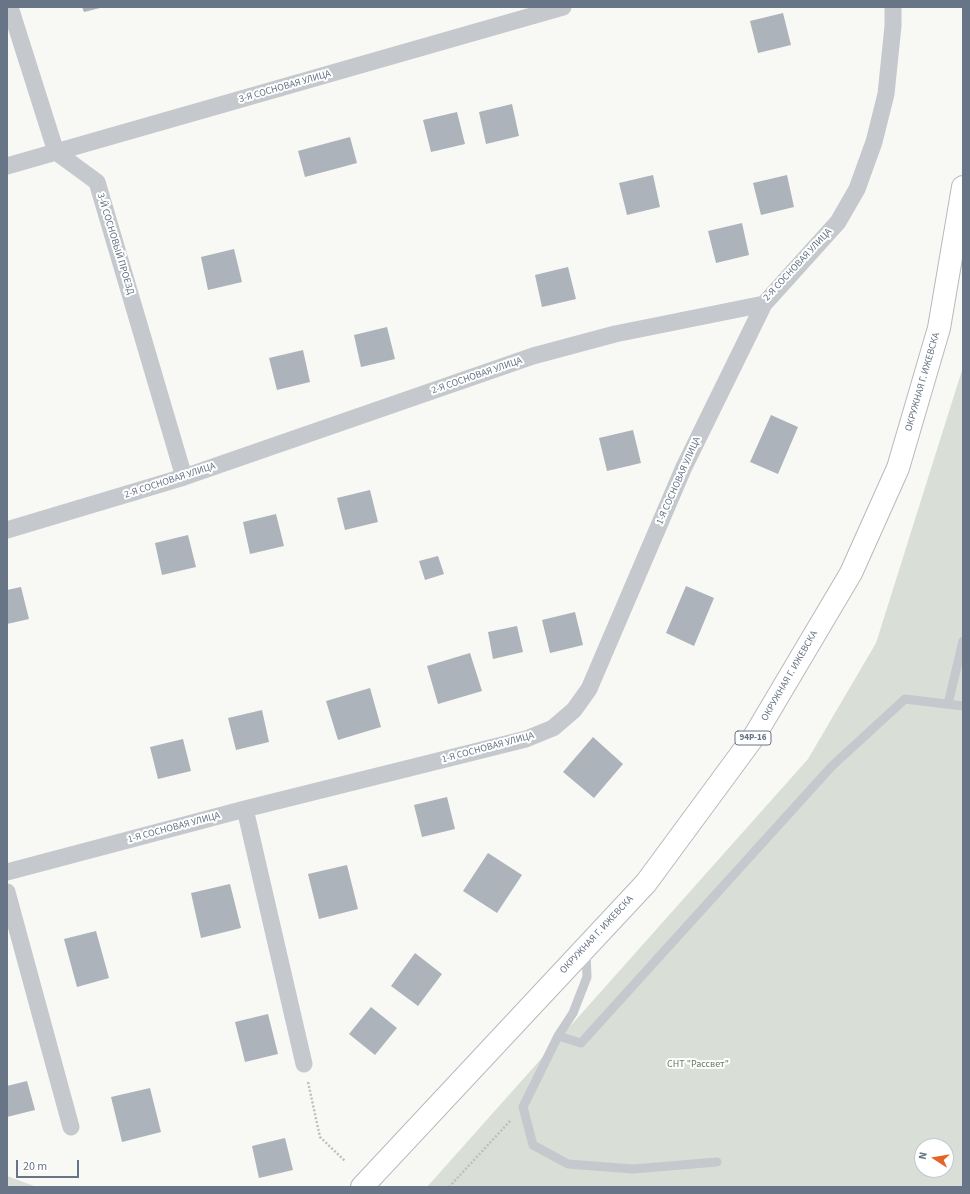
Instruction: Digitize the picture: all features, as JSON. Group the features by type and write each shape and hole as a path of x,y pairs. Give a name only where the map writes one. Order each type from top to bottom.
{"main road":[{"name":"ОКРУЖНАЯ Г. ИЖЕВСКА","path":"362,1187 646,883 755,735 851,573 898,468 939,328 963,187"}],"street":[{"path":"10,7 56,152"},
{"name":"3-Я СОСНОВАЯ УЛИЦА","path":"7,166 563,7"},
{"name":"2-Я СОСНОВАЯ УЛИЦА","path":"7,530 184,477 533,356 615,334 764,304 838,222 857,189 874,142 886,94 894,26 893,7"},
{"name":"3-Й СОСНОВЫЙ ПРОЕЗД","path":"56,152 97,182 184,477"},
{"name":"1-Я СОСНОВАЯ УЛИЦА","path":"7,872 245,809 526,739 553,728 574,710 589,688 684,467 764,304"},
{"path":"245,809 304,1064"},
{"path":"7,892 72,1128"}],"lane":[{"path":"948,704 963,641"},
{"path":"558,1036 581,1043 832,766 904,699 963,706"},
{"path":"585,948 587,977 573,1013 558,1036 523,1107 533,1145 568,1164 633,1169 717,1162"}],"path":[{"path":"304,1064 320,1137 345,1161"},
{"path":"449,1187 523,1107"}],"green space":[{"name":"СНТ \"Рассвет\"","path":"963,367 963,1187 427,1187 808,759 876,643"},
{"path":"7,1176 37,1187 7,1187"}],"building":[{"path":"82,7 99,7 100,8 84,12"},
{"path":"783,13 791,45 758,53 750,21"},
{"path":"512,104 519,136 486,144 479,112"},
{"path":"457,112 465,144 431,152 423,120"},
{"path":"350,137 357,163 305,177 298,151"},
{"path":"653,175 660,207 627,215 619,183"},
{"path":"787,175 794,207 761,215 753,183"},
{"path":"742,223 749,255 716,263 708,231"},
{"path":"234,249 242,282 208,290 201,257"},
{"path":"568,267 576,299 542,307 535,275"},
{"path":"387,327 395,359 361,367 354,335"},
{"path":"303,350 310,382 277,390 269,358"},
{"path":"771,415 798,427 778,474 750,462"},
{"path":"633,430 641,463 607,471 599,438"},
{"path":"370,490 378,522 345,530 337,498"},
{"path":"276,514 284,546 250,554 243,522"},
{"path":"188,535 196,567 162,575 155,543"},
{"path":"438,556 444,574 425,580 419,561"},
{"path":"686,586 714,598 694,646 666,633"},
{"path":"21,587 29,619 7,624 7,590"},
{"path":"575,612 583,645 550,653 542,620"},
{"path":"517,626 523,652 493,659 488,632"},
{"path":"470,653 482,691 438,704 427,666"},
{"path":"370,688 381,727 338,740 326,701"},
{"path":"262,710 269,742 236,750 228,718"},
{"path":"593,737 623,764 594,798 563,772"},
{"path":"183,739 191,771 158,779 150,747"},
{"path":"447,797 455,829 422,837 414,805"},
{"path":"488,853 522,875 497,913 463,891"},
{"path":"347,865 358,909 319,919 308,874"},
{"path":"230,884 241,928 201,938 191,893"},
{"path":"96,931 109,978 77,987 64,939"},
{"path":"415,953 442,974 418,1006 391,986"},
{"path":"371,1007 397,1028 375,1055 349,1034"},
{"path":"268,1014 278,1054 245,1062 235,1022"},
{"path":"27,1081 35,1110 7,1117 7,1086"},
{"path":"150,1088 161,1132 122,1142 111,1097"},
{"path":"285,1138 293,1170 259,1178 252,1146"}]}
